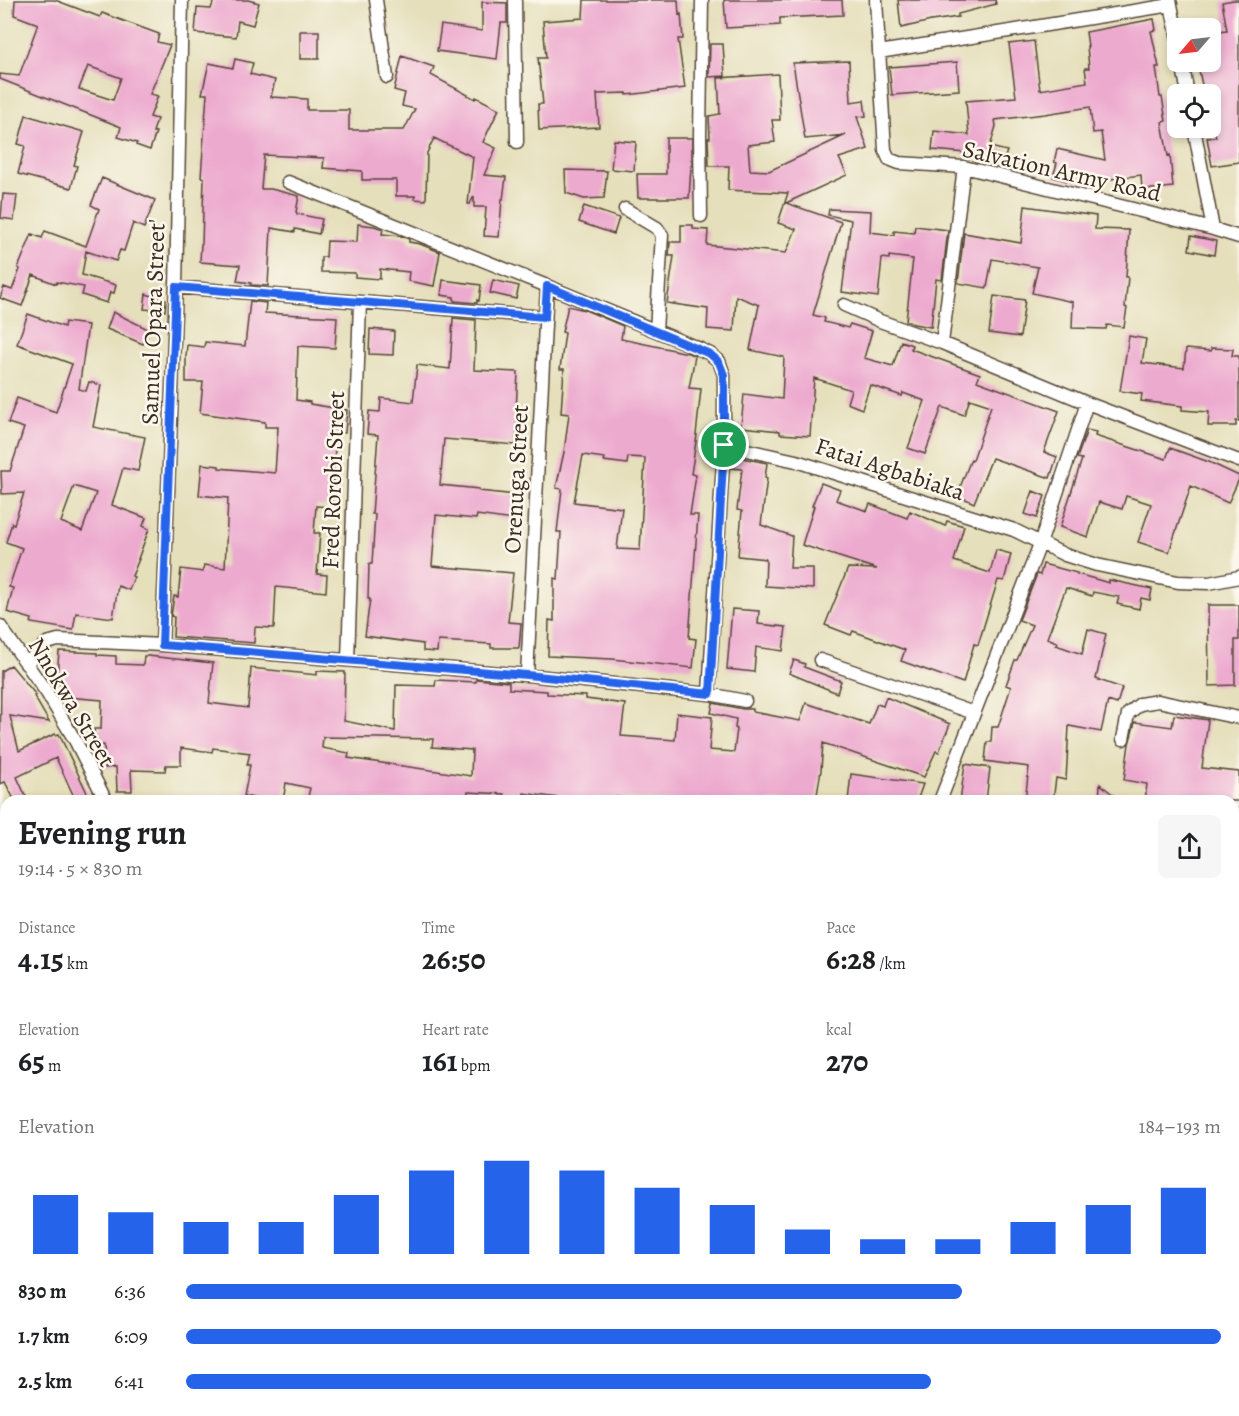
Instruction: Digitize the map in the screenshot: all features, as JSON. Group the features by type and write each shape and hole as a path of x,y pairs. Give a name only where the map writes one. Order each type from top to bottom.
{"street":[{"name":"Samuel Opara Street'","path":"162,645 176,287 182,0"},
{"path":"376,0 387,77"},
{"path":"515,0 517,142"},
{"path":"701,216 702,0"},
{"name":"Salvation Army Road","path":"876,0 885,150 889,159 899,163 964,167 1239,237"},
{"path":"879,52 1171,2 1174,18"},
{"path":"1196,138 1213,229"},
{"path":"942,343 964,167"},
{"path":"288,182 656,331 710,354 719,362 724,375 724,445 710,694"},
{"path":"625,209 657,228 662,236 656,331"},
{"name":"Orenuga Street","path":"527,675 547,286"},
{"path":"176,287 545,317"},
{"name":"Fred Rorobi Street","path":"348,660 360,302"},
{"path":"844,305 1088,404 1239,460"},
{"path":"942,795 1040,544 1088,404"},
{"name":"Fatai Agbabiaka","path":"724,445 796,461 1014,530 1065,555 1097,565 1178,582 1209,583 1239,577"},
{"name":"Nnokwa Street","path":"0,626 47,693 76,742 102,795"},
{"path":"26,664 47,643 58,640 162,645 527,675 710,694 745,700"},
{"path":"820,660 974,713"},
{"path":"1123,739 1128,714 1140,704 1158,701 1239,718"}],"building":[{"path":"15,0 55,0 100,17 102,13 159,34 157,42 170,45 150,94 158,96 150,117 157,119 153,132 156,132 150,150 118,137 121,127 0,79 0,74 19,76 38,24 14,15","holes":["88,66 121,78 113,100 79,89"]},
{"path":"214,0 248,0 259,3 253,25 238,21 236,37 195,33 197,8 211,9"},
{"path":"584,0 678,0 683,39 678,39 685,88 627,95 627,93 597,94 599,127 539,130 538,104 543,104 538,58 546,58 543,21 583,18"},
{"path":"724,0 842,0 843,15 780,18 780,25 726,28"},
{"path":"898,0 995,0 996,4 958,14 958,17 901,28"},
{"path":"1239,0 1239,162 1212,166 1207,138 1221,138 1221,84 1202,84 1199,72 1221,72 1221,31 1227,30 1222,2"},
{"path":"482,2 507,3 507,23 501,23 497,59 437,51 441,25 482,31"},
{"path":"1154,19 1156,30 1151,31 1159,67 1156,67 1166,121 1162,122 1168,156 1170,155 1173,187 1142,190 1141,175 1095,181 1093,188 1053,177 1057,163 1054,162 1057,149 1105,160 1101,132 1093,133 1090,107 995,120 996,126 990,147 1007,151 1003,163 967,153 932,150 934,131 969,135 966,101 1016,97 1009,44 1034,41 1040,90 1087,82 1085,68 1089,68 1086,32"},
{"path":"300,31 319,31 319,59 300,59"},
{"path":"710,44 723,44 725,76 709,77"},
{"path":"402,56 434,67 431,75 499,109 483,142 496,148 484,175 506,177 499,237 484,236 486,207 474,207 474,196 468,204 473,157 434,138 427,153 426,200 414,199 415,196 396,196 396,180 362,180 362,171 323,168 324,158 264,155 261,189 271,189 299,196 297,214 322,219 319,234 295,229 295,232 271,228 268,286 237,281 240,265 200,262 204,178 201,177 207,94 202,94 209,63 233,68 235,59 253,63 250,74 275,80 271,97 307,99 307,110 349,110 349,130 404,130 415,109 402,106 405,93 394,90"},
{"path":"849,61 851,102 864,100 866,116 857,117 868,149 839,158 847,175 786,203 841,222 813,315 825,318 824,322 848,328 850,324 872,331 864,358 893,366 901,341 912,345 911,349 980,374 977,381 1059,411 1044,452 1057,457 1050,478 992,458 974,503 957,495 971,459 973,460 991,406 970,399 964,415 942,407 925,454 908,448 925,401 870,385 862,409 847,403 851,390 814,378 810,436 780,434 780,431 741,427 744,394 782,399 784,357 750,350 759,305 736,296 734,331 707,329 708,309 667,303 674,256 669,256 670,242 681,242 681,225 693,225 693,229 708,230 707,245 786,253 796,229 778,223 788,193 728,190 729,166 709,166 709,116 720,114 718,78 778,74 780,120 772,120 775,142 748,145 750,170 769,171 846,135 805,139 793,63"},
{"path":"957,62 959,90 892,95 889,67"},
{"path":"26,115 84,132 74,165 77,166 71,188 18,174 25,146 18,144"},
{"path":"666,138 692,138 689,198 638,198 637,174 666,174"},
{"path":"614,140 636,142 634,171 611,169"},
{"path":"565,170 607,171 604,198 584,199 566,193"},
{"path":"102,178 155,200 144,228 133,223 124,251 120,250 116,261 86,251 82,275 116,285 114,293 110,292 107,303 82,295 84,287 57,282 56,284 33,275 22,306 0,298 4,287 12,290 32,234 42,238 45,231 86,246 99,209 91,205"},
{"path":"3,194 17,195 14,220 1,218"},
{"path":"584,206 619,218 614,234 579,222"},
{"path":"1025,206 1096,216 1095,229 1129,230 1125,307 1127,308 1124,327 1107,325 1106,329 1072,328 1073,302 1032,293 1038,267 992,259 987,288 958,283 964,233 1021,243"},
{"path":"829,209 871,211 870,232 894,235 894,231 914,233 915,226 948,230 942,280 936,279 931,327 906,321 913,259 889,256 889,259 882,258 878,297 842,292 851,220 828,215"},
{"path":"358,224 383,229 382,234 401,236 409,239 409,242 440,252 434,286 408,281 409,272 380,269 380,279 355,277 355,273 321,272 321,257 326,257 327,241 357,242"},
{"path":"1191,236 1216,241 1214,255 1189,250"},
{"path":"443,280 481,285 479,301 477,300 477,303 454,301 454,297 441,295"},
{"path":"493,280 519,286 516,299 490,293"},
{"path":"146,294 166,300 165,311 144,309"},
{"path":"994,296 1025,300 1020,337 989,333"},
{"path":"250,301 266,303 265,313 337,317 335,348 298,346 296,400 347,410 345,433 336,432 331,507 316,506 314,533 320,533 317,574 327,575 326,592 276,587 274,628 255,627 254,643 173,637 174,617 171,616 174,596 178,597 181,569 203,572 204,565 225,568 228,498 199,495 202,464 219,466 219,468 275,473 278,427 265,427 265,422 200,413 203,382 186,382 187,345 204,347 205,342 245,346"},
{"path":"568,306 585,310 623,326 621,339 695,356 689,388 701,389 691,474 696,475 690,515 698,515 689,638 696,639 693,668 612,659 548,656 549,620 554,621 554,578 558,579 561,532 557,532 562,489 556,488 569,414 561,413 564,369 560,369 565,333 562,332","holes":["583,455 605,458 604,461 627,464 628,457 645,458 640,550 617,549 622,508 574,502"]},
{"path":"113,312 150,330 143,344 107,329"},
{"path":"28,314 64,327 65,322 88,325 79,389 86,391 89,382 101,385 93,427 145,437 138,471 123,468 112,505 146,518 143,526 149,529 132,576 134,577 129,590 118,586 113,618 76,613 73,630 31,623 32,619 7,612 13,588 9,587 22,548 6,542 24,493 2,494 1,471 10,471 24,428 8,423 17,398 56,412 72,364 17,344","holes":["74,486 96,493 82,531 61,522"]},
{"path":"453,318 476,320 474,370 518,372 516,445 444,439 440,485 516,495 513,520 477,515 476,519 436,515 432,566 513,573 508,622 521,623 519,648 491,648 491,644 438,641 437,652 423,651 423,644 365,636 370,599 368,599 369,564 372,564 375,514 372,514 378,435 367,434 369,411 380,412 381,398 413,402 417,365 450,369"},
{"path":"370,329 394,331 393,355 369,354"},
{"path":"1129,336 1146,339 1142,363 1184,368 1186,349 1211,351 1211,348 1233,349 1232,356 1239,356 1239,421 1236,421 1236,426 1208,426 1209,412 1182,410 1182,406 1141,401 1142,394 1120,391"},
{"path":"1087,430 1096,432 1095,436 1166,459 1170,448 1209,462 1239,476 1239,479 1228,503 1191,486 1169,552 1138,542 1151,504 1126,496 1122,509 1099,502 1088,537 1060,527 1082,459 1077,458"},
{"path":"732,456 767,463 761,525 792,536 790,568 813,568 813,589 765,586 766,559 738,556 742,511 737,510 742,469 731,468"},
{"path":"821,483 840,490 836,500 867,511 870,504 907,518 910,511 945,526 947,521 964,526 954,561 990,573 996,550 1011,554 1004,581 998,580 978,645 974,644 963,683 901,661 905,650 853,631 851,635 825,625 848,568 877,569 802,545 814,506 812,506"},
{"path":"1033,491 1045,496 1037,518 1025,514"},
{"path":"1043,564 1109,583 1109,580 1152,589 1150,600 1141,598 1139,609 1117,604 1119,597 1093,592 1092,596 1066,588 1047,638 1057,642 1056,645 1082,654 1088,629 1106,634 1096,679 1122,688 1117,704 1108,701 1101,732 1069,726 1066,780 1056,778 1054,795 1026,795 1029,767 985,761 987,742 991,742 992,727 998,727 1011,687 1006,685 1032,625 1019,620 1037,574 1040,575"},
{"path":"1208,605 1239,605 1239,640 1235,640 1235,685 1209,686"},
{"path":"732,609 759,611 758,624 786,627 783,651 756,647 754,672 727,669"},
{"path":"59,651 116,656 116,664 143,665 144,656 213,663 209,703 248,708 251,668 317,675 317,671 345,672 344,721 395,731 396,685 435,686 436,680 476,682 476,679 509,682 509,689 586,696 586,699 625,704 621,736 675,740 677,713 712,717 709,750 734,752 737,729 735,728 736,719 711,713 713,703 753,709 753,712 800,721 806,703 869,724 877,704 883,706 886,697 950,724 939,752 936,751 924,777 823,743 817,795 538,795 524,793 524,795 504,795 468,792 467,795 308,795 310,788 286,783 284,795 244,795 250,753 213,748 212,752 181,748 181,765 166,765 165,771 131,770 132,791 117,791 116,767 105,768 104,745 95,746 94,729 101,729 102,700 67,697 57,677","holes":["323,737 433,739 432,747 472,750 471,776 348,758 349,753 322,748"]},
{"path":"794,660 805,664 804,667 841,681 837,693 789,673"},
{"path":"11,665 36,695 34,696 49,722 10,716 19,751 59,734 88,795 73,795 56,758 17,777 25,795 12,795 5,782 0,784 1,671"},
{"path":"1174,715 1208,720 1202,768 1239,772 1239,795 1146,795 1147,784 1124,780 1135,722 1172,727"},
{"path":"965,764 990,768 987,795 961,795"},
{"path":"851,774 923,784 919,795 849,795"},
{"path":"1100,784 1114,795 1099,795"}],"route":[{"path":"547,286 710,354 719,362 724,375 724,445 710,694 527,675 162,645 176,287 545,317 547,286"}]}
